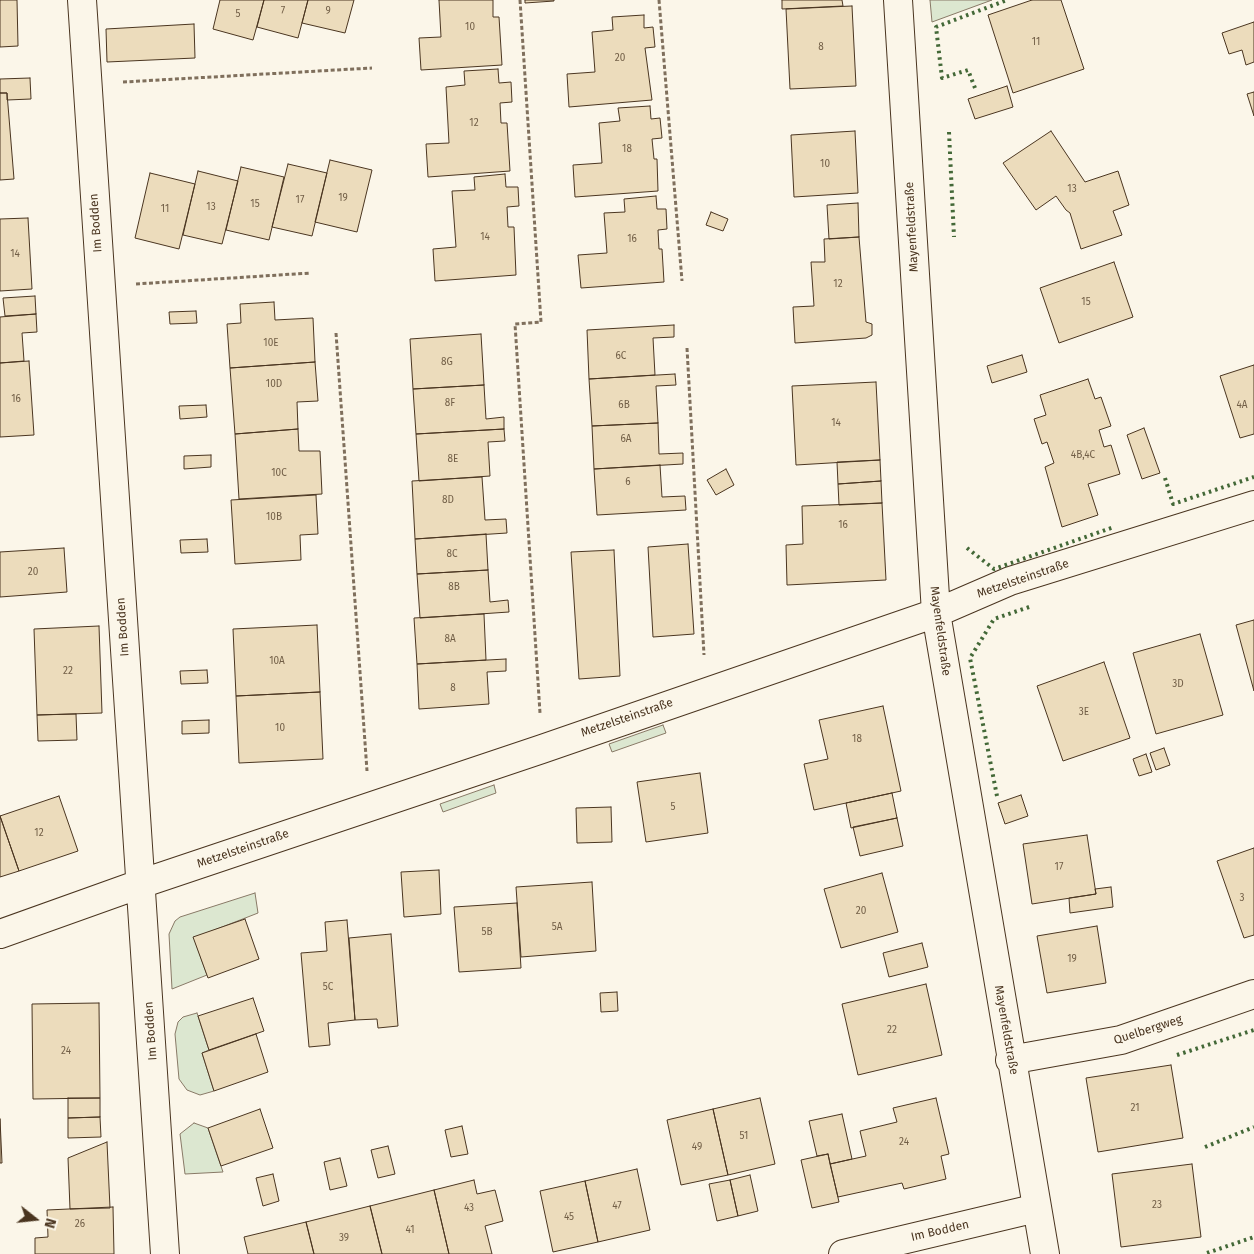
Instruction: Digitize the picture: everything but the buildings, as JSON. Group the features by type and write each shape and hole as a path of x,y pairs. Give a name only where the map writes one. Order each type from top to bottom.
{"street":[{"name":"Im Bodden","path":"82,0 165,1254"},
{"name":"Mayenfeldstraße","path":"898,0 936,613 1010,1060 1045,1254"},
{"name":"Metzelsteinstraße","path":"0,934 140,884 542,749 936,613 1010,581 1254,505"},
{"name":"Quelbergweg","path":"1010,1060 1121,1040 1254,994"},
{"name":"Im Bodden","path":"843,1254 1037,1208"}],"path":[{"path":"520,0 540,322 515,324 542,749"},
{"path":"659,0 682,281"},
{"path":"87,84 372,68"},
{"path":"101,286 310,273"},
{"path":"336,333 370,806"},
{"path":"687,348 706,691"}],"green space":[{"path":"930,0 992,0 932,22"},
{"path":"663,725 666,733 612,752 609,744"},
{"path":"494,785 496,793 443,812 440,804"},
{"path":"255,893 258,913 194,938 207,975 172,989 169,934 175,921 180,917"},
{"path":"197,1013 209,1050 202,1053 214,1091 200,1095 187,1090 179,1079 175,1034 178,1022 183,1017"},
{"path":"194,1123 208,1128 223,1172 185,1174 180,1134"}],"hedge":[{"path":"975,88 968,70 942,78 936,27 1007,0"},
{"path":"949,132 954,237"},
{"path":"1165,478 1173,504 1254,477"},
{"path":"967,548 994,569 1114,527"},
{"path":"997,796 970,658 994,619 1032,606"},
{"path":"1177,1055 1254,1030"},
{"path":"1205,1147 1254,1127"},
{"path":"1207,1253 1254,1237"}]}
